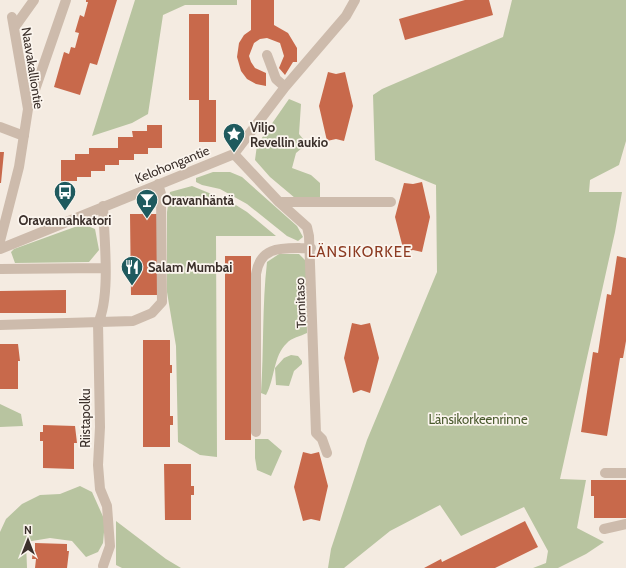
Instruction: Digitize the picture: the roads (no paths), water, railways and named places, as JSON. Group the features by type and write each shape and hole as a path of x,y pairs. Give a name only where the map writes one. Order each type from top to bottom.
{"street":[{"path":"14,28 34,0"},
{"path":"28,109 66,0"},
{"path":"234,154 285,87 346,16 355,0"},
{"name":"Naavakalliontie","path":"0,241 19,167 28,109 12,17"},
{"path":"267,55 276,79 285,87"},
{"path":"0,127 24,136"},
{"name":"Kelohongantie","path":"0,249 234,154"},
{"name":"Tornitaso","path":"234,154 279,202 306,227 311,248 316,433 322,439 326,453"},
{"path":"0,325 133,321 152,313 162,302 161,194 158,184"},
{"path":"279,202 391,202"},
{"path":"0,269 104,268 103,206"},
{"path":"256,432 257,266 266,253 273,250 311,248"},
{"name":"Riistapolku","path":"103,566 110,546 107,506 100,489 98,465 100,428 98,323 103,312 104,268"},
{"path":"605,473 626,473"},
{"path":"604,529 626,524"}],"place":[{"name":"Viljo Revellin aukio","path":"234,154"},
{"name":"Oravannahkatori","path":"65,212"},
{"name":"Oravanhäntä","path":"147,220"},
{"name":"Salam Mumbai","path":"132,286"}],"district":[{"name":"LÄNSIKORKEE","path":"360,252"}],"park label":[{"name":"Länsikorkeenrinne","path":"478,419"}]}
